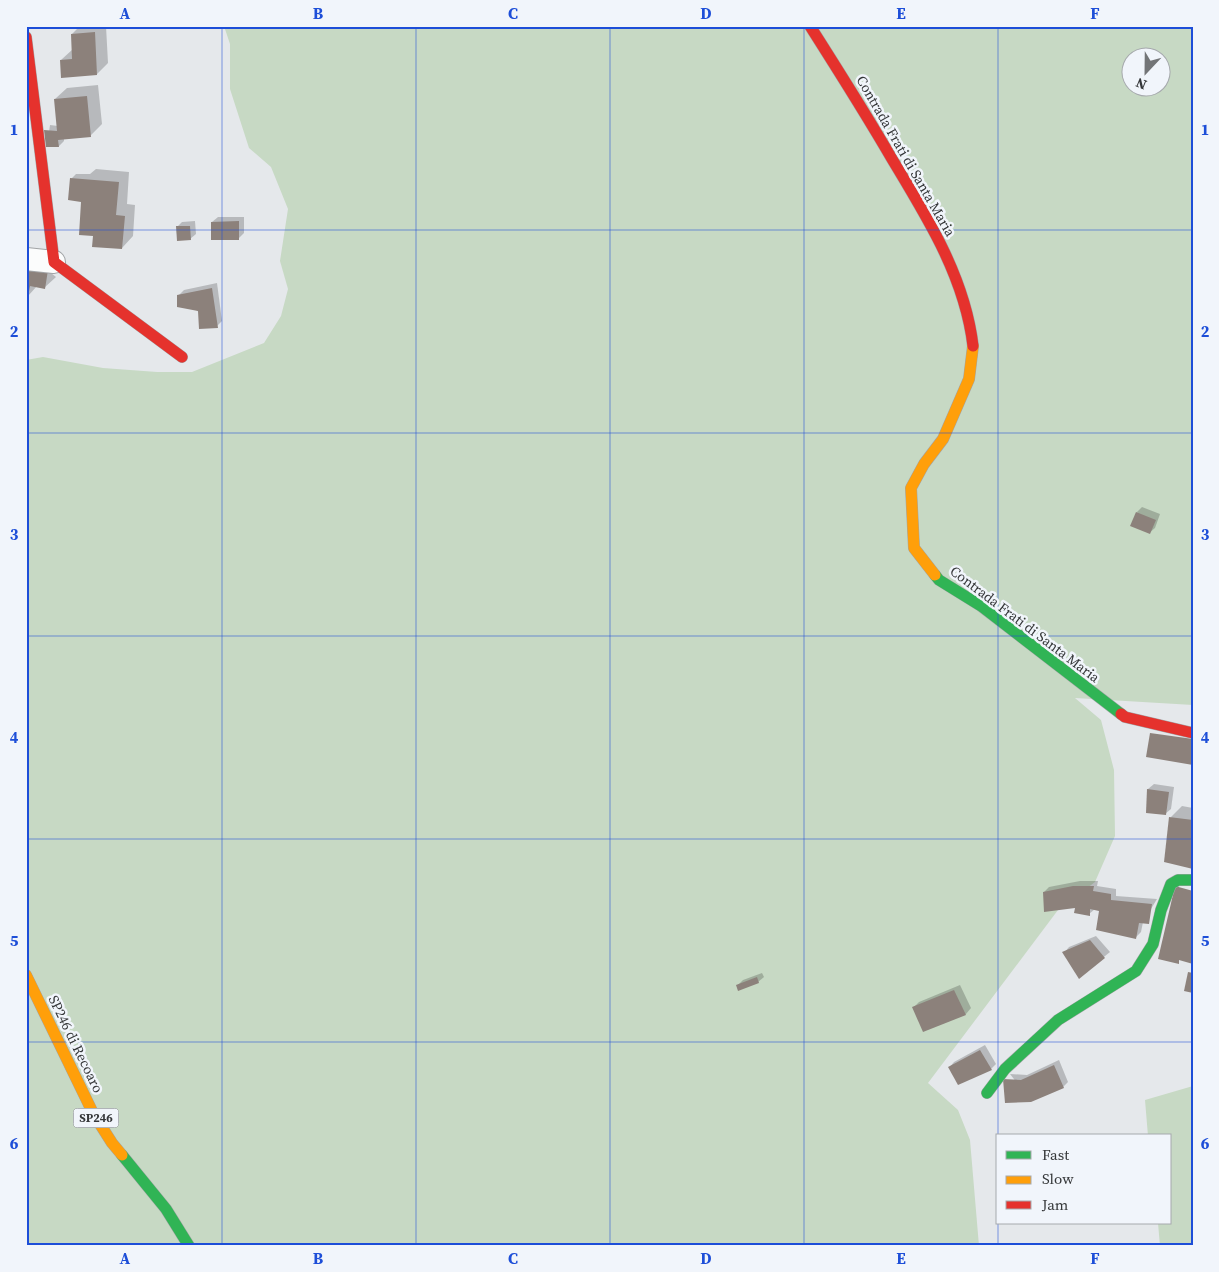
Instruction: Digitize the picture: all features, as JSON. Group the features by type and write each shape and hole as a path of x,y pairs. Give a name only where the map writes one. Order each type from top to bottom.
{"street":[{"name":"Contrada Frati di Santa Maria","path":"810,26 927,216 957,280 970,321 973,348 969,379 943,439 924,464 911,488 914,548 939,580 981,606 1125,717 1193,733"},
{"path":"26,37 54,262"},
{"path":"26,259 54,262 182,357"},
{"path":"987,1093 1005,1069 1058,1020 1136,971 1153,944 1161,910 1171,884 1178,880 1193,880"},
{"name":"SP246 di Recoaro","path":"26,975 93,1114 112,1143 166,1209 189,1246"}],"green space":[{"path":"224,26 1193,26 1193,705 1075,698 1101,720 1114,770 1115,836 1095,882 1058,910 928,1083 958,1110 970,1140 979,1246 26,1246 26,360 43,357 103,368 157,372 192,372 264,343 281,316 288,289 280,261 288,209 271,167 249,148 230,89 230,44"},
{"path":"1193,1086 1193,1246 1160,1246 1158,1224 1172,1224 1172,1134 1148,1134 1145,1100"}],"building":[{"path":"95,32 97,75 61,78 60,60 72,59 71,34"},
{"path":"87,96 91,137 58,140 59,147 46,147 44,130 57,131 54,99"},
{"path":"70,178 119,182 116,215 125,216 122,249 92,247 93,236 79,235 81,202 68,200"},
{"path":"239,221 239,240 211,240 211,222"},
{"path":"176,226 190,226 191,240 177,241"},
{"path":"26,266 48,270 45,289 30,286 28,297 26,297"},
{"path":"212,288 218,328 199,329 198,311 177,307 177,295"},
{"path":"1136,512 1156,520 1150,534 1130,526"},
{"path":"1150,733 1193,739 1193,765 1146,757"},
{"path":"1147,789 1169,792 1166,815 1146,813"},
{"path":"1169,817 1193,820 1193,869 1164,862"},
{"path":"1073,886 1094,886 1093,891 1111,894 1111,900 1152,904 1149,924 1139,923 1136,939 1096,930 1099,911 1090,909 1090,916 1074,913 1075,908 1044,912 1043,892"},
{"path":"1175,886 1193,891 1193,964 1179,960 1179,964 1158,959"},
{"path":"1090,940 1105,958 1079,979 1062,952"},
{"path":"1188,972 1193,973 1193,993 1184,991"},
{"path":"757,977 759,983 738,991 736,985"},
{"path":"954,990 966,1015 923,1032 912,1007"},
{"path":"980,1050 992,1070 958,1085 948,1067"},
{"path":"1054,1065 1064,1088 1031,1102 1005,1103 1003,1079 1021,1080"}],"traffic: fast":[{"path":"935,575 939,580 981,606 1121,714"},
{"path":"987,1093 1005,1069 1058,1020 1136,971 1153,944 1161,910 1171,884 1178,880 1193,880"},
{"path":"122,1155 166,1209 189,1246"}],"traffic: slow":[{"path":"935,575 914,548 911,488 924,464 943,439 969,379 973,346"},
{"path":"26,975 93,1113 122,1155"}],"traffic: jam":[{"path":"810,26 882,142 943,248 962,296 973,346"},
{"path":"26,37 54,262 182,357"},
{"path":"1121,714 1125,717 1193,733"}]}
